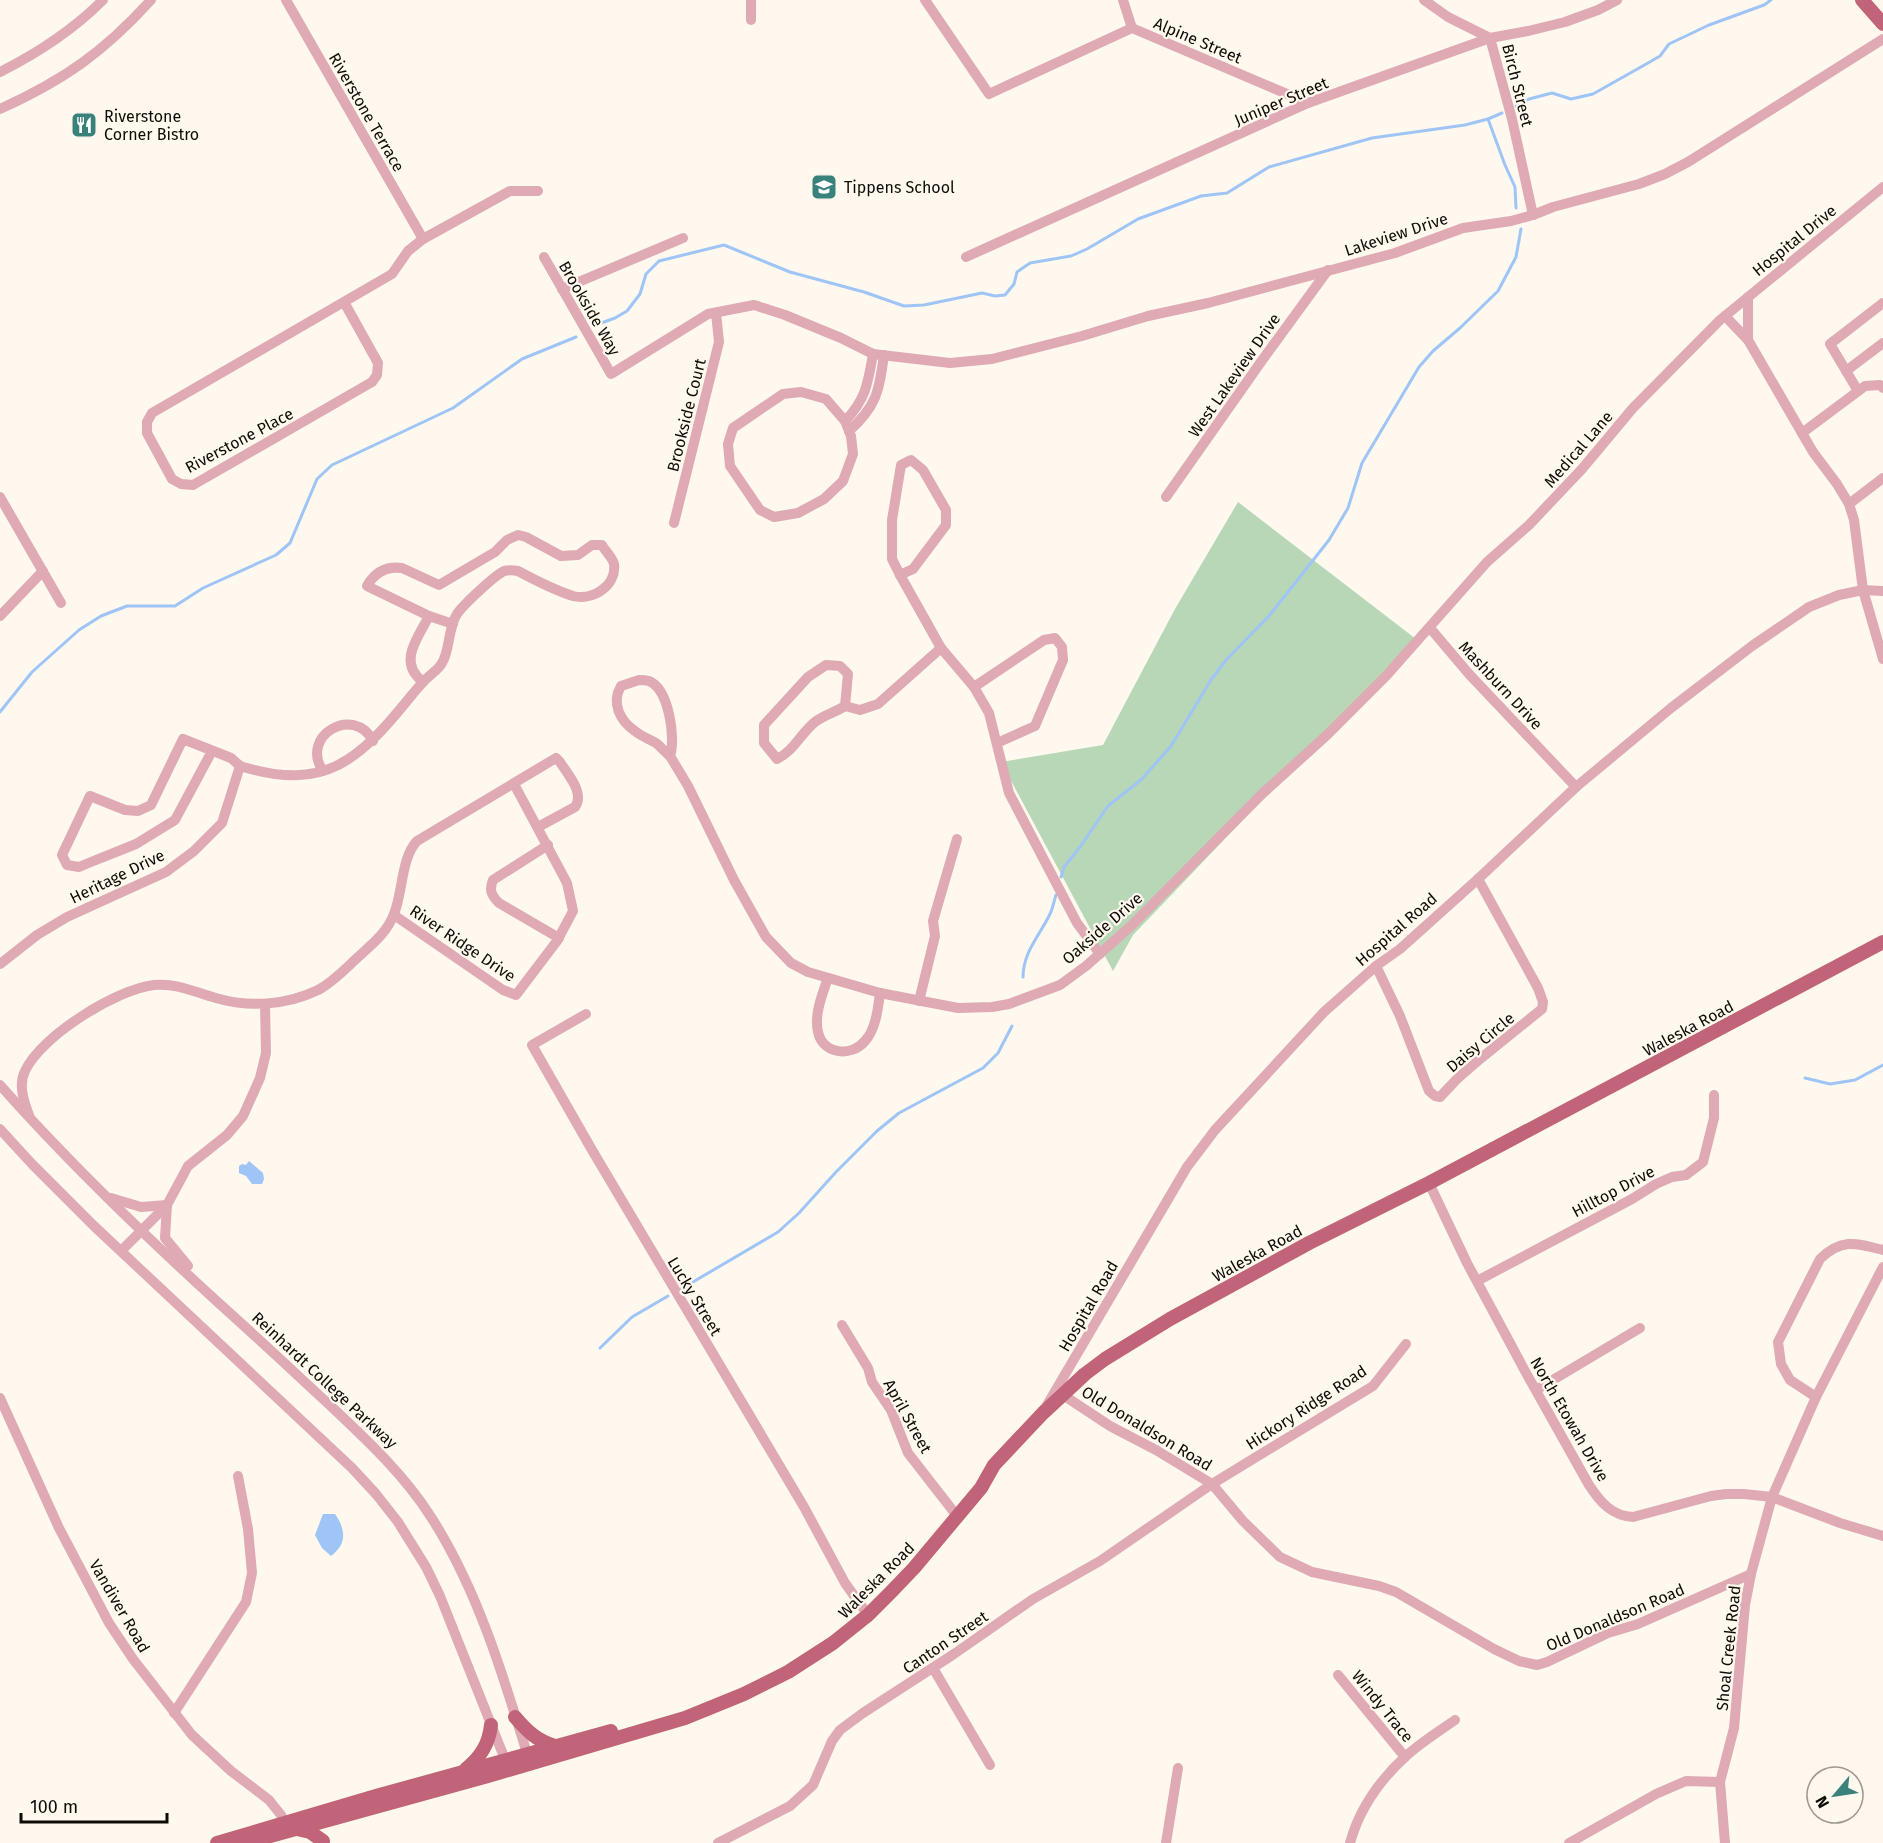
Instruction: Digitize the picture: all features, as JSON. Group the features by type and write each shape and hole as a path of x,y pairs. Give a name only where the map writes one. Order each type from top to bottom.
{"main road":[{"path":"1862,0 1883,24"},
{"name":"Waleska Road","path":"529,1759 686,1718 778,1677 803,1663 868,1615 914,1568 981,1488 994,1465 1042,1413 1105,1359 1170,1319 1309,1243 1429,1183 1883,942"},
{"name":"Waleska Road","path":"529,1759 555,1746 729,1700"},
{"path":"515,1717 531,1735 555,1746"},
{"path":"464,1771 484,1750 491,1725"},
{"path":"245,1843 290,1825 318,1823 529,1759"},
{"path":"217,1843 290,1825 464,1771 507,1765"},
{"path":"290,1825 310,1832 323,1842"}],"street":[{"path":"0,72 61,36 104,0"},
{"path":"0,109 36,92 89,60 125,28 151,0"},
{"name":"Riverstone Terrace","path":"286,0 423,239"},
{"path":"751,0 751,20"},
{"name":"Alpine Street","path":"925,0 988,94 1132,28 1308,104"},
{"path":"1123,0 1132,28"},
{"name":"Birch Street","path":"1424,0 1448,17 1490,38 1512,119 1533,215"},
{"name":"Juniper Street","path":"966,257 1308,104 1490,38 1573,19 1596,5 1617,0"},
{"name":"Lakeview Drive","path":"611,374 708,314 754,305 794,319 879,355 950,363 992,359 1395,253 1462,228 1511,221 1639,184 1665,174 1688,162 1883,39"},
{"name":"Hospital Drive","path":"1725,316 1883,188"},
{"name":"Riverstone Place","path":"344,302 378,363 377,375 372,382 193,485 181,484 172,479 147,433 147,422 152,413 392,274 408,251 423,239 510,191 538,191"},
{"path":"562,289 683,238"},
{"name":"Brookside Way","path":"544,257 611,374"},
{"name":"West Lakeview Drive","path":"1166,497 1328,270"},
{"path":"1748,297 1748,340"},
{"path":"1858,391 1830,344 1883,303"},
{"name":"Brookside Court","path":"674,523 719,342 716,312"},
{"path":"1725,316 1748,340 1813,452 1850,504 1863,590 1883,659"},
{"name":"Medical Lane","path":"1430,628 1487,562 1529,525 1582,469 1633,408 1683,355 1725,316"},
{"path":"1846,371 1883,343"},
{"path":"847,426 865,417 873,405 879,387 879,355"},
{"path":"1802,433 1865,386 1880,385 1883,388"},
{"path":"801,392 826,399 847,426 851,436 853,454 843,481 824,500 798,513 774,516 760,510 730,466 728,444 733,428 783,394 801,392"},
{"path":"900,575 913,569 946,525 946,510 923,470 911,460 901,465 892,520 892,559 900,575 941,648 974,687 991,718 1009,794 1077,923 1100,954"},
{"path":"1850,504 1883,478"},
{"path":"0,497 61,603"},
{"path":"212,751 175,820 136,843 100,859 79,867 67,865 62,855 90,796 125,810 138,811 151,805 183,740 231,758 240,766 263,774 284,776 323,771 349,759 373,741 423,682 443,663 456,615 477,593 503,572 518,571 574,596 585,596 598,592 609,584 614,576 613,559 602,545 592,545 578,555 561,556 518,535 507,540 495,552 439,585 398,567 379,572 367,586 429,616 453,624"},
{"path":"0,616 43,571"},
{"name":"Hospital Road","path":"1042,1413 1187,1167 1215,1130 1324,1012 1376,966 1400,949 1576,787 1671,708 1752,646 1809,607 1839,595 1863,590 1883,591"},
{"path":"423,682 413,672 410,656 429,616"},
{"name":"Mashburn Drive","path":"1430,628 1469,674 1576,787"},
{"name":"Oakside Drive","path":"670,756 673,746 670,718 662,695 650,681 639,680 621,686 616,704 619,714 635,732 656,743 670,756 688,786 734,880 766,937 791,963 808,972 880,993 958,1008 992,1007 1009,1004 1060,984 1100,954 1186,872 1262,794 1327,735 1430,628"},
{"path":"974,687 1044,640 1055,638 1062,646 1063,660 1035,726 997,743"},
{"path":"846,706 848,674 840,666 826,664 808,677 764,725 764,743 777,759 787,754 804,732 817,720 846,706 860,710 878,704 941,648"},
{"path":"323,771 317,760 317,748 322,738 330,730 340,725 352,725 362,729 373,741"},
{"name":"River Ridge Drive","path":"30,1118 24,1100 22,1083 25,1070 49,1040 72,1022 115,998 155,985 177,985 217,999 245,1004 265,1004 291,999 318,990 339,976 379,939 394,915 408,853 417,841 556,758 580,795 579,801 575,807 538,827"},
{"name":"Heritage Drive","path":"0,963 37,935 68,917 166,872 194,851 222,823 240,766"},
{"name":"River Ridge Drive","path":"394,915 504,990 516,995 559,938 573,911 567,883 513,784"},
{"path":"919,1001 933,944 933,921 957,839"},
{"path":"548,845 493,879 490,888 492,896 499,903 559,938"},
{"name":"Daisy Circle","path":"1376,966 1400,1016 1429,1091 1440,1097 1472,1066 1542,1009 1543,1002 1538,988 1478,879"},
{"path":"828,978 822,994 817,1030 820,1039 834,1051 851,1051 867,1040 880,993"},
{"path":"121,1251 167,1205 188,1166 227,1135 243,1116 260,1078 266,1053 265,1004"},
{"name":"Lucky Street","path":"586,1014 532,1044 609,1181 804,1507 845,1583 868,1615"},
{"name":"Reinhardt College Parkway","path":"0,1085 142,1231 265,1344 404,1479 430,1516 467,1582 529,1759"},
{"name":"Hilltop Drive","path":"1477,1281 1656,1184 1672,1177 1686,1175 1703,1162 1714,1118 1714,1095"},
{"path":"0,1129 47,1179 121,1251 352,1468 388,1508 408,1536 434,1582 507,1765"},
{"name":"North Etowah Drive","path":"1429,1183 1477,1281 1536,1390 1594,1492 1608,1508 1633,1517 1711,1496 1726,1494 1772,1497 1840,1523 1883,1536"},
{"path":"108,1197 141,1207 167,1205"},
{"path":"167,1205 165,1238 221,1305"},
{"path":"1816,1397 1790,1380 1781,1364 1778,1342 1820,1259 1830,1249 1855,1243 1883,1250"},
{"name":"Shoal Creek Road","path":"1725,1843 1720,1782 1734,1728 1745,1605 1772,1497 1816,1397 1883,1267"},
{"name":"April Street","path":"842,1325 868,1368 872,1382 891,1410 908,1453 957,1516"},
{"path":"1536,1390 1640,1328"},
{"name":"Hickory Ridge Road","path":"1212,1484 1373,1386 1406,1344"},
{"name":"Old Donaldson Road","path":"1063,1395 1110,1426 1156,1450 1212,1484 1243,1521 1280,1557 1312,1572 1379,1586 1396,1592 1519,1662 1537,1665 1547,1662 1608,1632 1638,1624 1751,1574"},
{"name":"Vandiver Road","path":"0,1398 59,1528 110,1623 133,1659 192,1734 211,1754 269,1800 290,1825"},
{"path":"174,1713 246,1602 252,1573 248,1529 238,1476"},
{"name":"Canton Street","path":"718,1843 790,1806 813,1785 832,1741 840,1730 1033,1599 1100,1561 1212,1484"},
{"path":"933,1668 990,1765"},
{"name":"Windy Trace","path":"1338,1675 1405,1756"},
{"path":"1350,1843 1365,1805 1381,1784 1405,1756 1455,1720"},
{"path":"1166,1843 1178,1768"},
{"path":"1569,1843 1656,1794 1686,1781 1720,1782"},
{"path":"318,1823 323,1842"}],"green space":[{"path":"1238,502 1416,639 1133,935 1113,971 1001,762 1103,745 1175,609"}],"water":[{"path":"249,1161 263,1173 262,1184 252,1184 246,1176 239,1173 239,1166 246,1165"},
{"path":"323,1514 335,1514 343,1531 340,1547 331,1556 322,1548 315,1535"}],"waterway":[{"path":"1516,106 1529,99 1552,93 1571,99 1593,94 1660,56 1669,44 1709,25 1764,5 1771,0"},
{"path":"593,326 627,311 640,294 646,274 659,261 724,245 790,272 864,292 904,306 924,305 982,293 995,296 1005,295 1014,284 1017,272 1030,263 1071,256 1138,219 1201,196 1227,193 1269,167 1372,138 1465,125 1502,113"},
{"path":"1488,119 1515,187 1516,208"},
{"path":"1061,877 1064,867 1108,806 1142,779 1171,746 1211,680 1226,660 1269,616 1329,540 1348,508 1362,463 1419,367 1433,351 1498,291 1516,257 1521,229"},
{"path":"0,712 32,672 79,630 101,616 127,606 175,606 203,588 276,555 290,543 317,479 332,465 453,408 522,359 576,337"},
{"path":"1023,977 1029,952 1050,914 1056,895"},
{"path":"681,1289 778,1232 877,1131 899,1113 983,1068 998,1053 1012,1026"},
{"path":"1805,1078 1830,1084 1855,1080 1883,1065"},
{"path":"600,1348 632,1317 668,1296"}],"place":[{"name":"Riverstone Corner Bistro","path":"84,125"},
{"name":"Tippens School","path":"824,187"}]}
